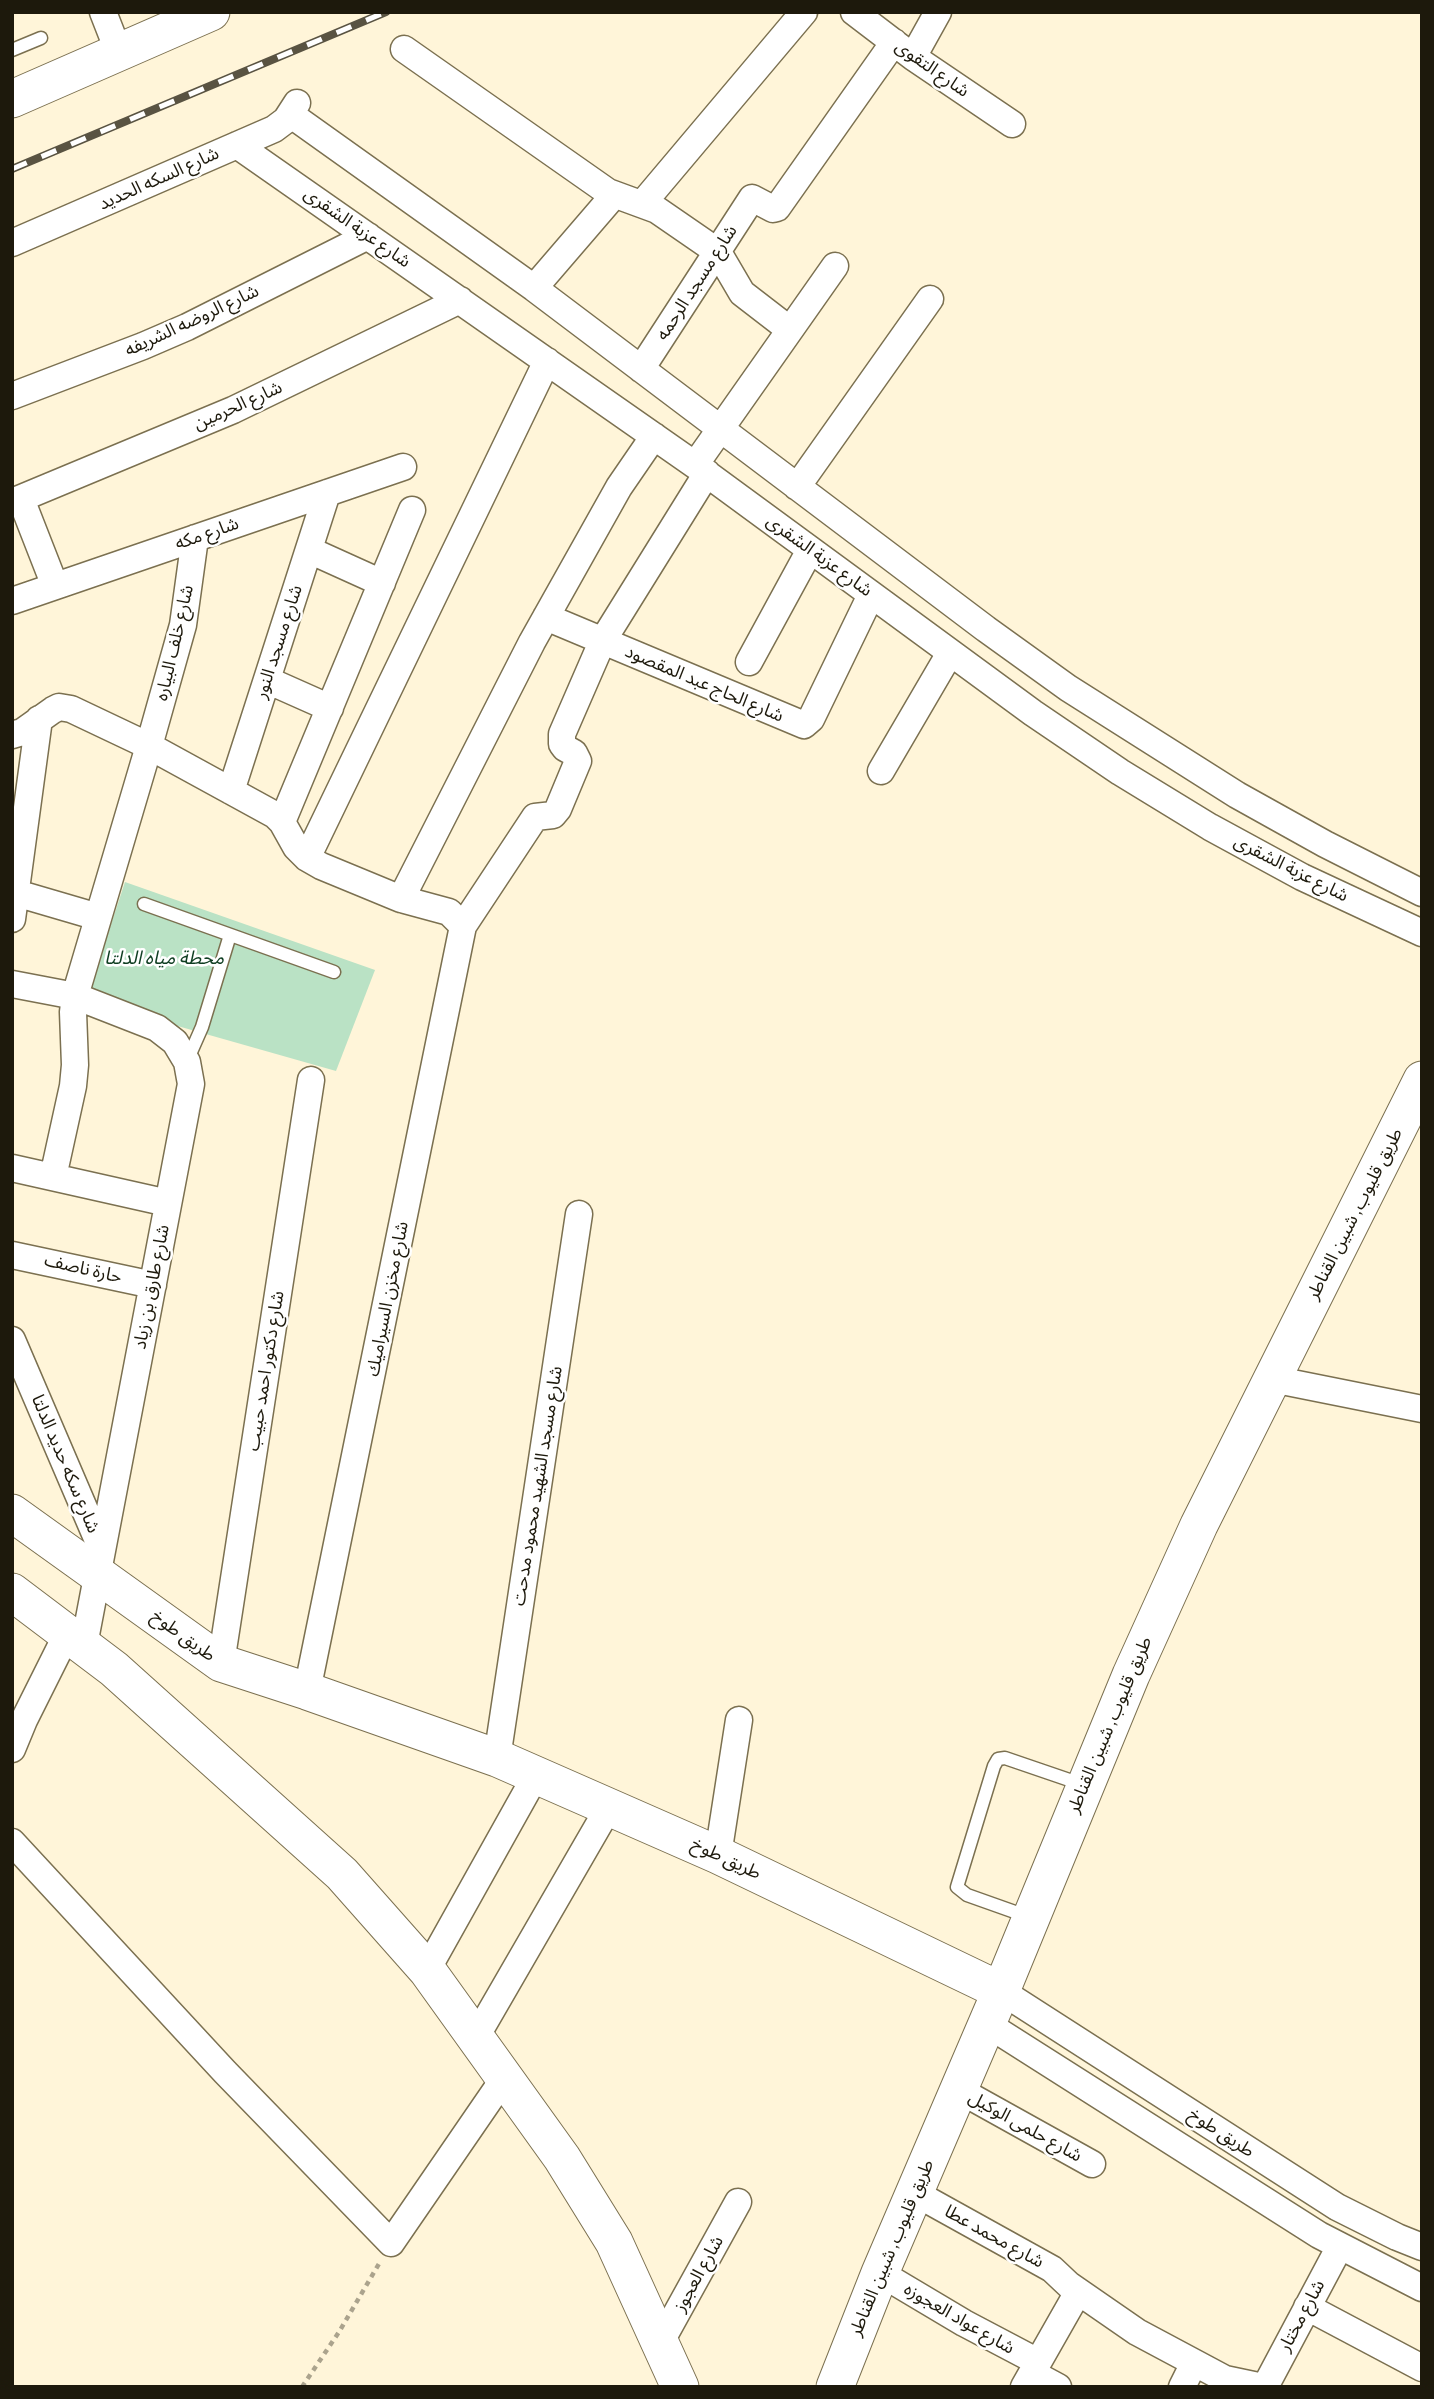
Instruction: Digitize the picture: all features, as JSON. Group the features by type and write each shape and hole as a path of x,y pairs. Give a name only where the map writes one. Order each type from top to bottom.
{"main road":[{"path":"12,99 211,12"},
{"name":"طريق قليوب, شبين القناطر","path":"835,2387 1084,1785 1199,1525 1422,1080"},
{"name":"طريق طوخ","path":"12,1513 99,1562 220,1663 497,1758 718,1855 1001,1991"},
{"path":"12,1592 114,1669 342,1874 427,1970 562,2158 614,2242 659,2346 680,2387"}],"street":[{"path":"103,12 119,53"},
{"path":"643,203 804,12"},
{"name":"شارع التقوى","path":"853,12 903,50 1012,124"},
{"path":"903,50 938,12"},
{"path":"404,49 614,195 657,210 718,252 750,302 790,330"},
{"name":"شارع مسجد الرحمه","path":"641,369 753,197 773,209 777,208 903,50"},
{"name":"شارع السكه الحديد","path":"12,243 280,125 294,108 534,288"},
{"name":"شارع عزبة الشقرى","path":"237,145 701,469 950,653 1120,772 1210,827 1302,877 1422,933"},
{"path":"614,195 534,288 986,629 1152,743 1325,844 1422,893"},
{"name":"شارع الروضه الشريفه","path":"12,396 176,331 368,236"},
{"path":"12,735 22,732 52,710 65,707 149,746 275,815 296,847 307,858 401,899 456,919 535,817 553,815 558,810 578,761 574,753 562,744 562,734 602,642 701,469 720,429 835,266"},
{"path":"797,487 929,299"},
{"name":"شارع الحرمين","path":"17,501 233,410 460,300"},
{"path":"307,858 547,361"},
{"path":"401,899 472,755 545,617 619,487 654,436"},
{"name":"شارع مكه","path":"12,601 403,467"},
{"name":"شارع مسجد النور","path":"231,791 327,493"},
{"path":"17,501 55,586"},
{"path":"282,822 412,510"},
{"name":"شارع خلف البياره","path":"53,1177 73,1086 75,1065 72,1012 75,996 183,625 195,538"},
{"path":"309,550 382,583"},
{"path":"749,662 810,550"},
{"name":"شارع الحاج عبد المقصود","path":"545,617 804,725 811,719 871,595"},
{"path":"881,771 950,653"},
{"path":"267,680 330,708"},
{"path":"12,919 39,719"},
{"path":"16,893 98,917"},
{"name":"شارع مخزن السيراميك","path":"307,1691 456,919"},
{"path":"12,984 75,996 157,1028 175,1042 187,1062"},
{"name":"شارع طارق بن زياد","path":"12,1749 24,1720 76,1639 99,1562 191,1084 187,1062"},
{"name":"شارع دكتور احمد حبيب","path":"220,1663 311,1080"},
{"path":"12,1168 168,1203"},
{"name":"شارع مسجد الشهيد محمود مدحت","path":"497,1758 579,1213"},
{"name":"حارة ناصف","path":"12,1255 153,1285"},
{"name":"شارع سكه حديد الدلتا","path":"13,1348 99,1562"},
{"path":"1272,1379 1422,1409"},
{"path":"718,1855 739,1720"},
{"path":"427,1970 536,1775"},
{"path":"476,2037 609,1807"},
{"path":"12,1842 225,2072 391,2243 505,2077"},
{"name":"طريق طوخ","path":"1001,1991 1337,2207 1422,2247"},
{"name":"طريق طوخ","path":"987,2024 1261,2199 1340,2246 1422,2288"},
{"name":"شارع حلمى الوكيل","path":"959,2090 1092,2164"},
{"name":"شارع محمد عطا","path":"915,2193 1052,2269 1120,2322 1194,2363 1225,2379 1270,2385"},
{"name":"شارع العجوز","path":"659,2346 738,2202"},
{"name":"شارع مختار","path":"1270,2385 1340,2246"},
{"name":"شارع عواد العجوزه","path":"880,2273 964,2323 1031,2374 1058,2387"},
{"path":"1031,2374 1073,2288"},
{"path":"1307,2307 1422,2368"},
{"path":"1182,2387 1194,2363"}],"lane":[{"path":"12,50 41,38"},
{"path":"144,904 334,972"},
{"path":"187,1062 202,1027 230,935"},
{"path":"1030,1917 967,1895 957,1887 994,1766 998,1759 1005,1758 1084,1785"}],"path":[{"path":"302,2387 391,2243"}],"water":[{"name":"محطة مياه الدلتا","path":"125,882 375,970 336,1071 86,1000"}],"railway":[{"path":"12,169 386,12"}]}
